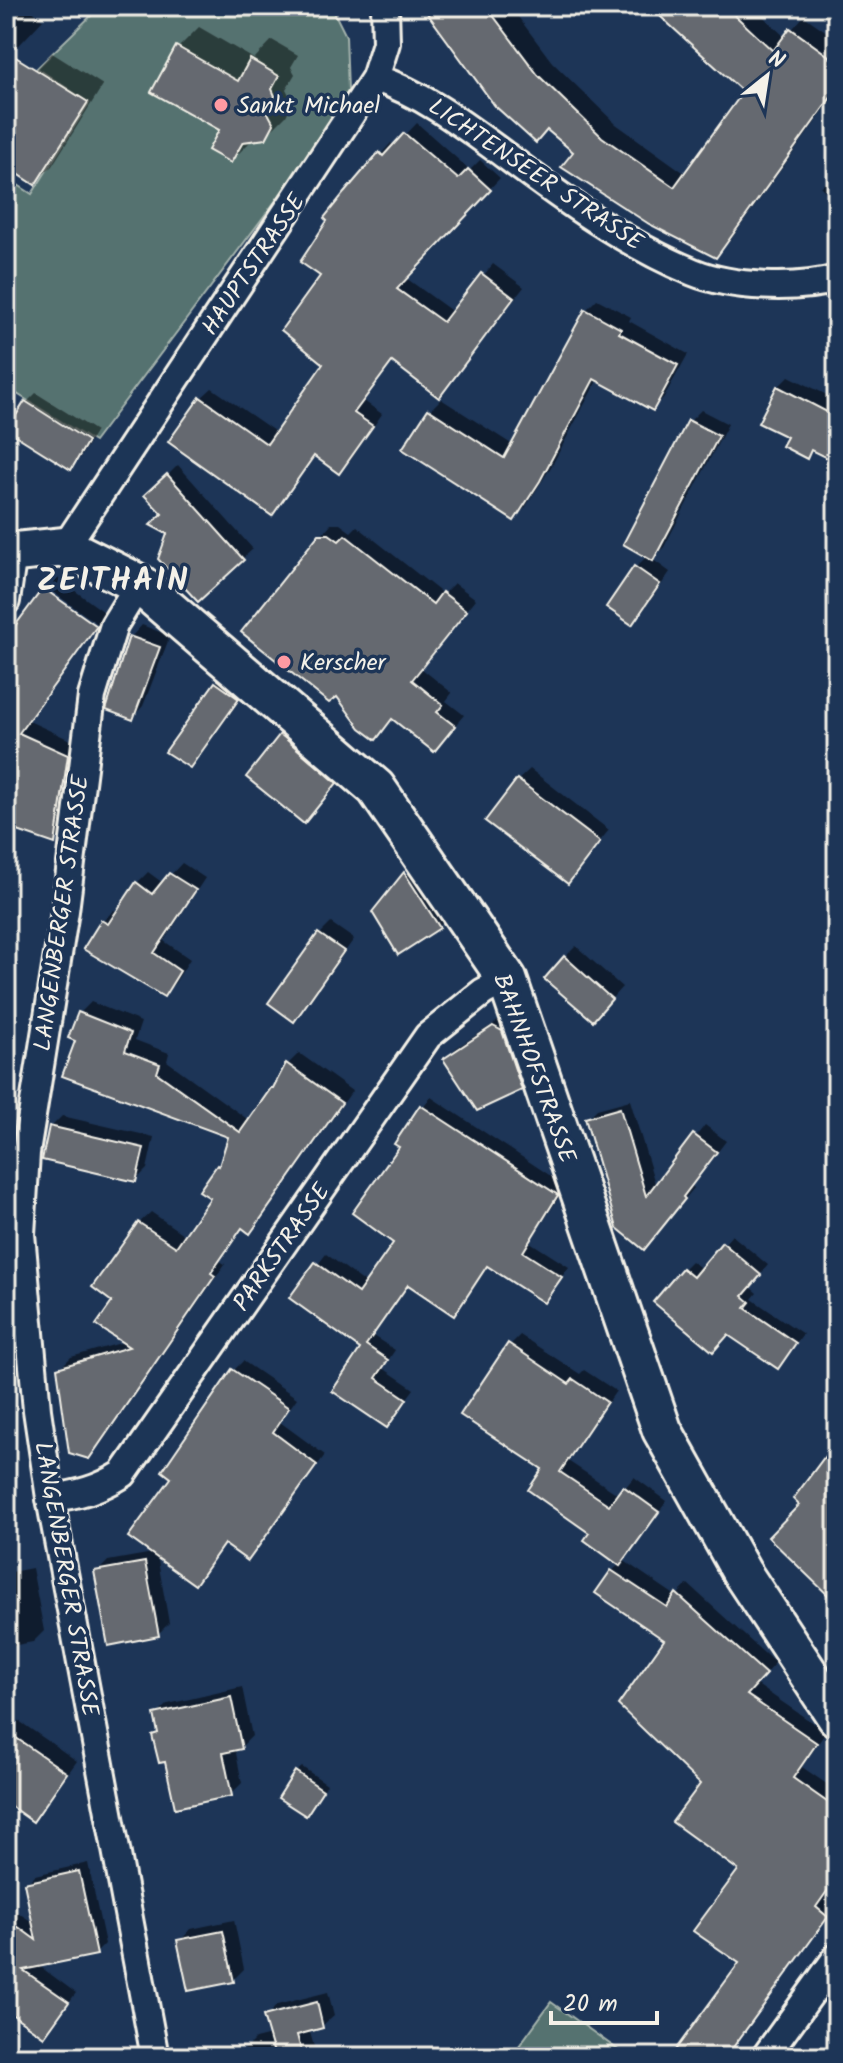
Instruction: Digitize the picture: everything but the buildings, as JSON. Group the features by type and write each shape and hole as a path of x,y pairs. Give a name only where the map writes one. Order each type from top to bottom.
{"street":[{"name":"HAUPTSTRASSE","path":"65,547 375,78 386,43 385,6"},
{"name":"LICHTENSEER STRASSE","path":"375,78 400,86 431,103 559,196 643,247 695,273 774,286 814,285 837,279"},
{"path":"7,600 10,553 65,547"},
{"name":"BAHNHOFSTRASSE","path":"65,547 139,584 376,788 507,979 662,1430 742,1573 837,1717"},
{"name":"LANGENBERGER STRASSE","path":"139,584 114,625 92,696 65,911 26,1153 21,1234 37,1410 50,1498 155,2057"},
{"name":"PARKSTRASSE","path":"50,1498 102,1487 123,1474 428,1036 483,992 507,979"},
{"path":"765,2057 837,1957"}],"green space":[{"path":"101,6 331,6 346,36 348,91 304,163 94,442 6,387 6,201 18,185 32,194 89,103 37,68"},
{"path":"551,2002 628,2057 511,2057"}],"place":[{"name":"Sankt Michael","path":"221,105"},
{"name":"Kerscher","path":"284,662"}],"district":[{"name":"ZEITHAIN","path":"113,579"}]}
